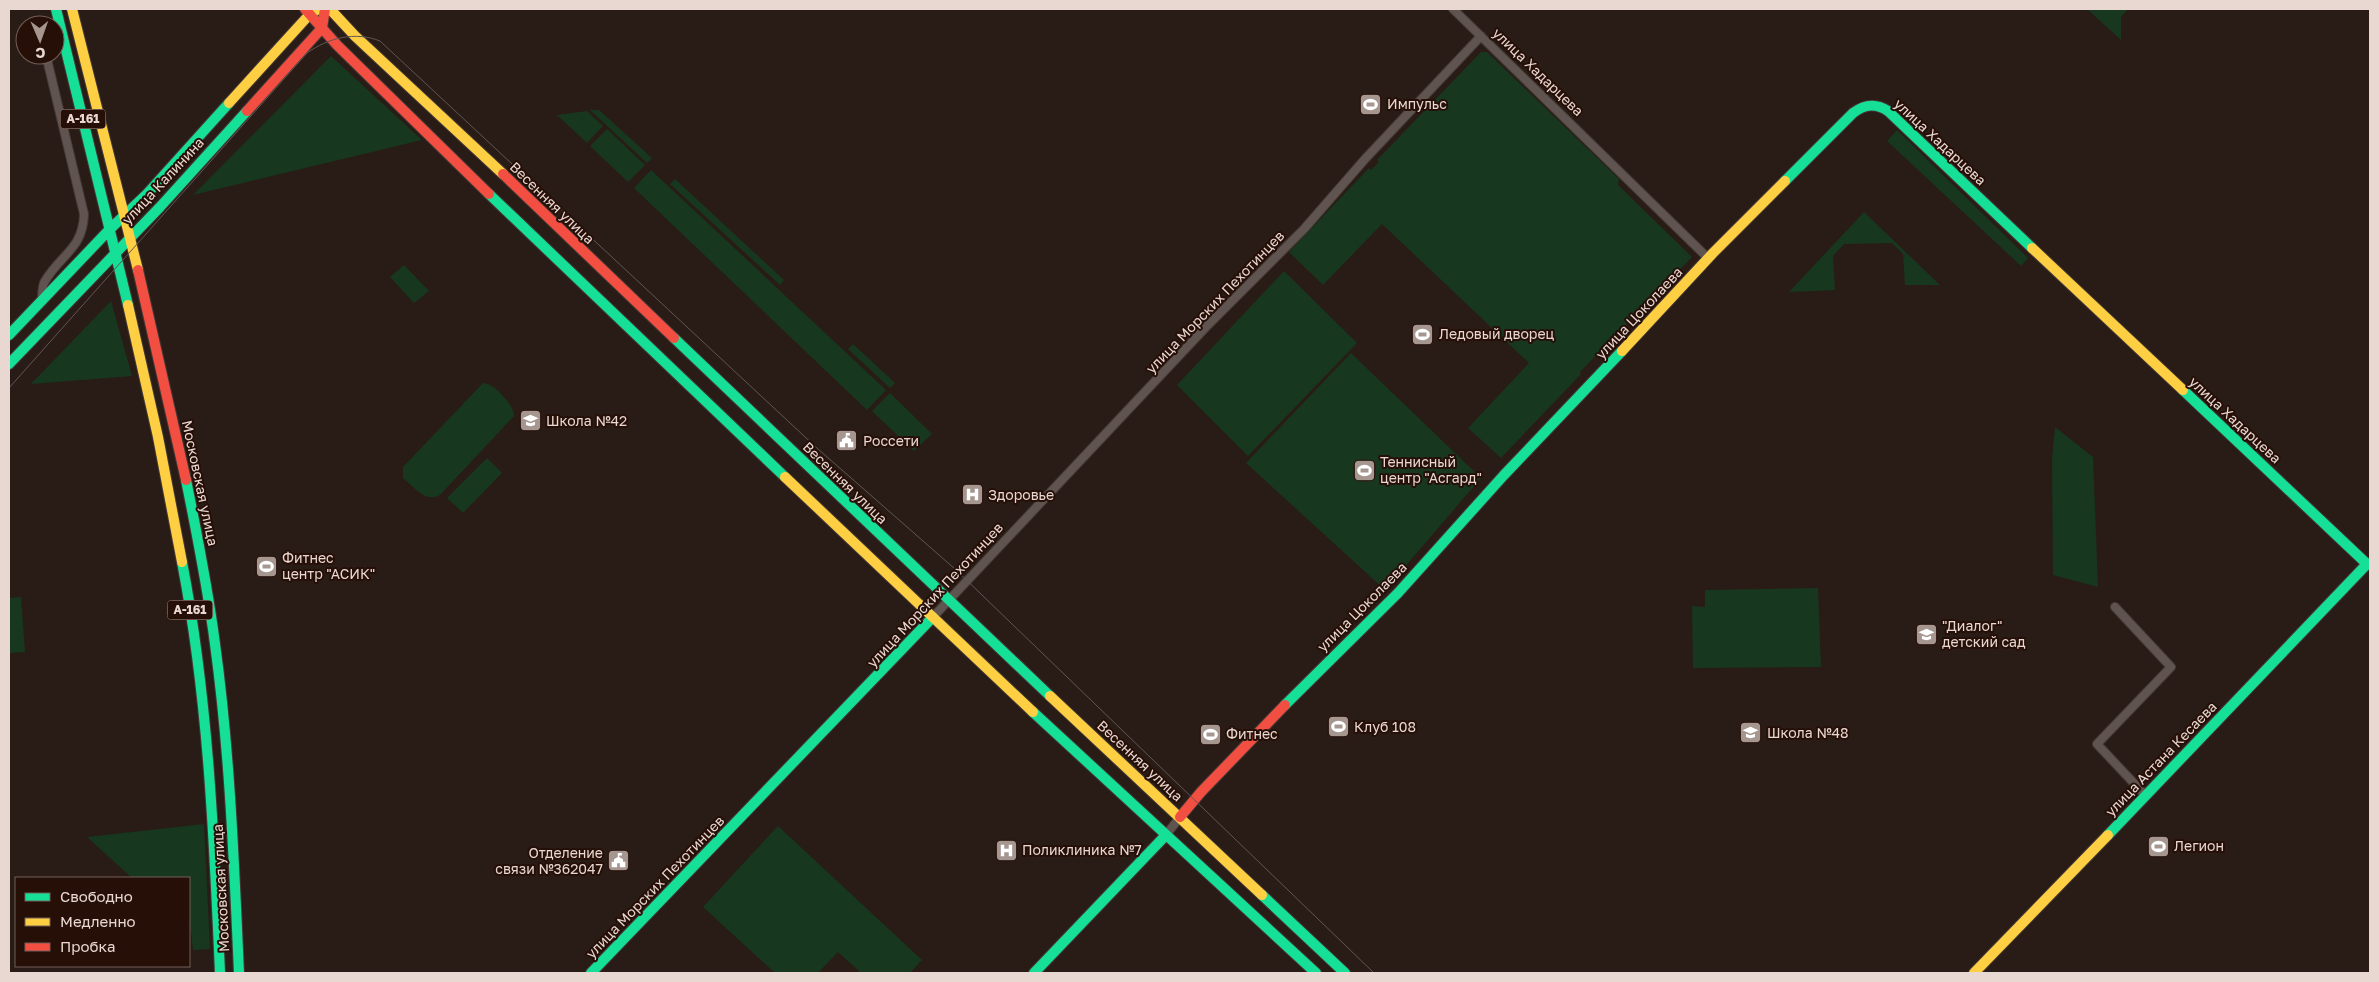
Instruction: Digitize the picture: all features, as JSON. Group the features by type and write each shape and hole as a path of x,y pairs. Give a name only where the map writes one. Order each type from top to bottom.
{"main road":[{"name":"Московская улица","path":"72,9 125,215 198,536 212,624 225,730 240,973"},
{"path":"322,28 325,9"},
{"name":"Весенняя улица","path":"330,9 355,36 463,136 948,601 1345,973"},
{"name":"улица Калинина","path":"9,335 110,229 146,195 311,11"},
{"path":"311,11 322,28 557,261 933,617 1316,973"},
{"name":"улица Калинина","path":"9,364 129,238 322,28"},
{"name":"Московская улица","path":"65,55 110,229 146,386 190,603 210,766 220,973"},
{"name":"улица Хадарцева","path":"1708,258 1858,108 1873,104 1881,106 2367,564"},
{"name":"улица Цоколаева","path":"1180,817 1201,792 1333,655 1398,593 1504,475 1660,312 1708,258"},
{"name":"улица Астана Кесаева","path":"1974,973 2367,564"},
{"name":"улица Морских Пехотинцев","path":"591,973 933,617"},
{"name":"улица Цоколаева","path":"1034,973 1166,835"}],"street":[{"name":"улица Хадарцева","path":"1453,9 1708,258"},
{"name":"улица Морских Пехотинцев","path":"933,617 1206,327 1304,229 1365,159 1481,36"},
{"path":"42,300 44,282 78,242 84,229 84,214 48,65"},
{"path":"68,253 72,268"},
{"path":"2115,607 2171,668 2097,744 2145,795"},
{"name":"улица Цоколаева","path":"1166,835 1180,817"}],"green space":[{"path":"2087,9 2128,9 2121,17 2121,40"},
{"path":"1481,52 1487,52 1619,179 1618,185 1692,257 1580,372 1581,374 1501,458 1468,428 1529,363 1382,224 1323,285 1289,252 1369,168 1371,170 1379,162 1377,160"},
{"path":"331,56 422,140 193,195"},
{"path":"590,110 599,110 652,158 647,163"},
{"path":"587,111 603,126 587,143 557,115"},
{"path":"607,129 645,165 628,182 590,146"},
{"path":"1897,130 2028,258 2021,266 1887,141"},
{"path":"651,170 886,390 867,410 634,188"},
{"path":"675,179 784,280 780,285 670,184"},
{"path":"1864,212 1940,285 1905,285 1903,254 1892,243 1844,244 1833,256 1835,290 1789,292"},
{"path":"404,265 429,291 414,303 390,277"},
{"path":"1284,271 1357,343 1248,456 1177,385"},
{"path":"111,301 132,376 31,384"},
{"path":"853,344 895,383 890,388 848,349"},
{"name":"Теннисный центр \"Асгард\"","path":"1351,353 1481,478 1385,590 1246,463"},
{"path":"483,383 492,386 503,395 511,406 514,416 440,495 435,497 425,496 403,478 403,467"},
{"path":"890,393 932,434 914,451 872,411"},
{"path":"2055,427 2093,457 2098,587 2053,575 2052,459"},
{"path":"487,458 502,473 463,513 447,498"},
{"path":"1818,588 1821,667 1693,668 1692,606 1705,607 1705,590"},
{"path":"21,597 25,652 9,653 9,598"},
{"path":"204,824 210,949 193,950 190,922 190,877 131,877 87,837"},
{"path":"778,826 922,960 910,973 861,973 838,952 818,973 775,973 703,907"}],"tram line":[{"path":"9,388 307,53 324,43 351,36 380,41 818,449 955,569 1374,973"}],"traffic: fast":[{"path":"56,9 128,305"},
{"path":"9,335 110,229 146,195 229,103"},
{"path":"1785,181 1853,113 1866,106 1879,107 1888,111 2032,248"},
{"path":"9,364 160,207 247,111"},
{"path":"489,194 785,477"},
{"path":"674,338 1050,696"},
{"path":"1285,705 1398,593 1504,475 1622,351"},
{"path":"2108,835 2367,564 2183,390"},
{"path":"186,480 206,582 220,685 231,808 239,973"},
{"path":"182,562 191,613 204,715 212,818 220,973"},
{"path":"591,973 933,617"},
{"path":"1033,712 1316,973"},
{"path":"1034,973 1166,835"},
{"path":"1262,895 1345,973"}],"traffic: slow":[{"path":"72,9 138,270"},
{"path":"229,103 309,15 318,9"},
{"path":"330,9 355,36 503,174"},
{"path":"1622,351 1713,253 1785,181"},
{"path":"2032,248 2183,390"},
{"path":"128,305 158,437 182,562"},
{"path":"785,477 1033,712"},
{"path":"1050,696 1262,895"},
{"path":"1974,973 2108,835"}],"traffic: jam":[{"path":"305,9 337,45 489,194"},
{"path":"247,111 322,28 325,9"},
{"path":"503,174 674,338"},
{"path":"138,270 186,480"},
{"path":"1180,817 1201,792 1285,705"}],"place":[{"name":"Импульс","path":"1371,104"},
{"name":"Ледовый дворец","path":"1423,334"},
{"name":"Школа №42","path":"530,421"},
{"name":"Россети","path":"847,441"},
{"name":"Теннисный центр \"Асгард\"","path":"1364,470"},
{"name":"Здоровье","path":"972,495"},
{"name":"Фитнес центр \"АСИК\"","path":"266,566"},
{"name":"\"Диалог\" детский сад","path":"1926,634"},
{"name":"Клуб 108","path":"1338,727"},
{"name":"Школа №48","path":"1751,733"},
{"name":"Фитнес","path":"1210,734"},
{"name":"Легион","path":"2158,846"},
{"name":"Поликлиника №7","path":"1006,850"},
{"name":"Отделение связи №362047","path":"619,861"}]}
